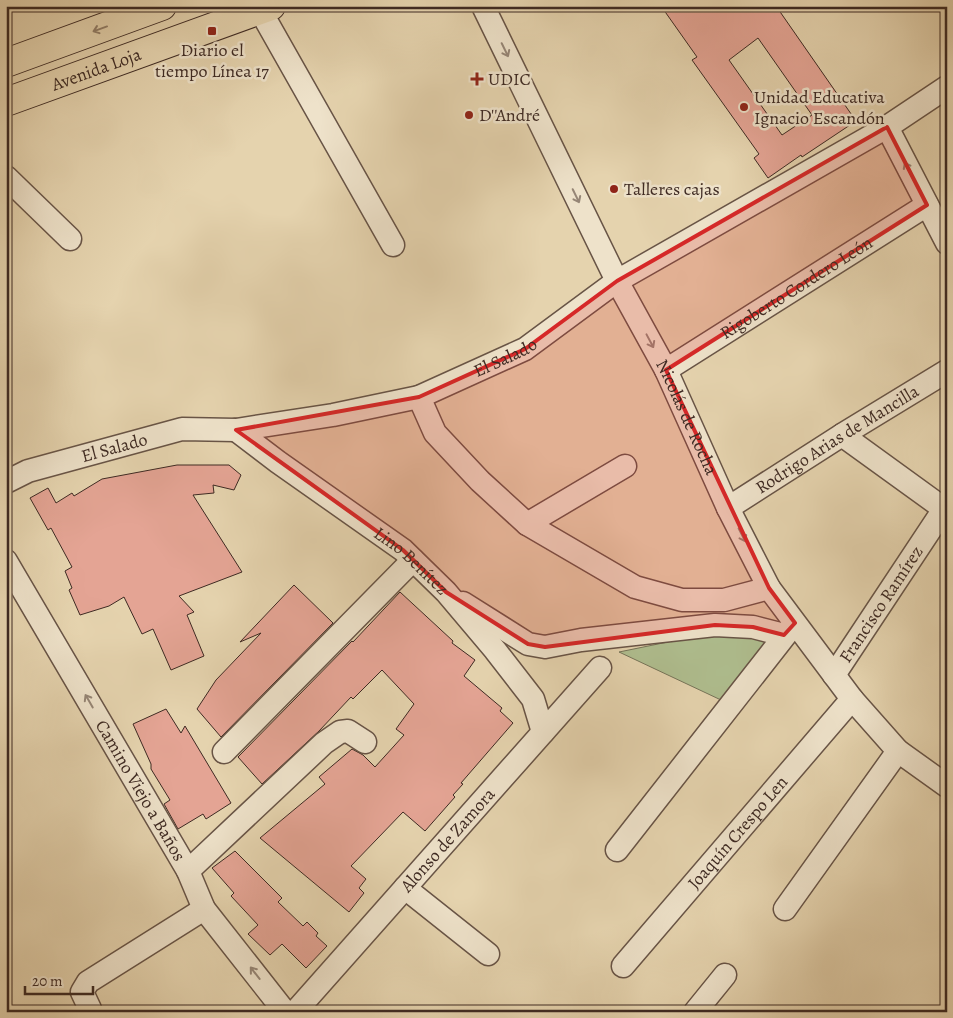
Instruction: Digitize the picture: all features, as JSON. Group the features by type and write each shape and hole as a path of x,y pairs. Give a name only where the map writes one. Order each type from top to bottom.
{"main road":[{"name":"Avenida Loja","path":"6,62 162,6"},
{"name":"Avenida Loja","path":"6,102 266,8"}],"street":[{"name":"Nicolás de Rocha","path":"483,6 617,281 666,370 728,508 790,629 834,675 852,699 898,751 947,786"},
{"path":"266,8 393,245"},
{"name":"El Salado","path":"6,482 28,471 182,429 236,430 333,416 419,397 525,349 617,281 887,127 947,87"},
{"path":"887,127 947,243"},
{"path":"6,177 70,240"},
{"name":"Rigoberto Cordero León","path":"666,370 927,205"},
{"name":"Rodrigo Arias de Mancilla","path":"728,508 947,371"},
{"path":"419,397 435,433 480,481 527,524 635,587 682,600 724,600 769,588"},
{"name":"Lino Benítez","path":"236,430 403,550 446,592 533,699 543,732"},
{"path":"842,435 946,510"},
{"path":"527,524 625,466"},
{"name":"Francisco Ramírez","path":"834,675 946,510"},
{"path":"224,752 413,560"},
{"name":"Camino Viejo a Baños","path":"6,561 188,870 204,909 284,1012"},
{"path":"446,592 528,644 545,647 582,640 715,625 790,629"},
{"path":"617,850 790,629"},
{"name":"Alonso de Zamora","path":"295,1012 600,668"},
{"name":"Joaquín Crespo Len","path":"623,966 852,699"},
{"path":"188,870 324,743 340,732 348,731 365,742"},
{"path":"786,910 898,751"},
{"path":"405,888 488,954"},
{"path":"90,1009 82,992 88,982 204,909"},
{"path":"695,1012 725,975"}],"highlighted area":[{"path":"887,127 927,205 666,370 769,588 795,623 784,635 753,627 715,625 545,647 528,644 446,592 403,550 236,430 419,397 525,349 617,281"}],"green space":[{"path":"702,635 768,639 721,700 619,652"}],"building":[{"path":"661,6 776,6 856,121 768,178 754,158 759,154 692,60 697,57","holes":["758,38 812,115 782,135 729,60"]},
{"path":"177,465 229,465 241,475 234,490 213,485 214,493 193,495 242,572 179,596 194,612 187,615 204,656 171,670 153,629 142,634 124,597 109,606 80,615 69,590 72,588 65,571 72,567 51,528 48,530 30,498 48,488 56,503 72,493 74,496 102,479"},
{"path":"294,585 333,623 221,737 197,709 216,680 261,633 240,642"},
{"path":"400,592 453,641 452,643 475,660 464,676 502,708 500,711 513,723 461,783 463,784 453,795 455,797 425,831 403,812 351,866 366,879 359,888 364,893 349,912 260,838 325,784 319,777 352,749 363,755 375,767 404,735 396,729 414,704 382,670 353,699 351,697 319,731 262,784 238,757"},
{"path":"166,709 181,733 185,726 231,803 206,819 203,814 178,829 164,804 170,800 151,769 151,764 133,724"},
{"path":"235,851 282,898 278,902 303,926 307,922 318,933 316,936 327,946 306,968 282,944 270,955 248,934 258,925 231,896 234,893 212,868"}],"place":[{"name":"Diario el tiempo Línea 17","path":"212,31"},
{"name":"UDIC","path":"477,79"},
{"name":"Unidad Educativa Ignacio Escandón","path":"744,107"},
{"name":"D''André","path":"469,115"},
{"name":"Talleres cajas","path":"614,189"}]}
